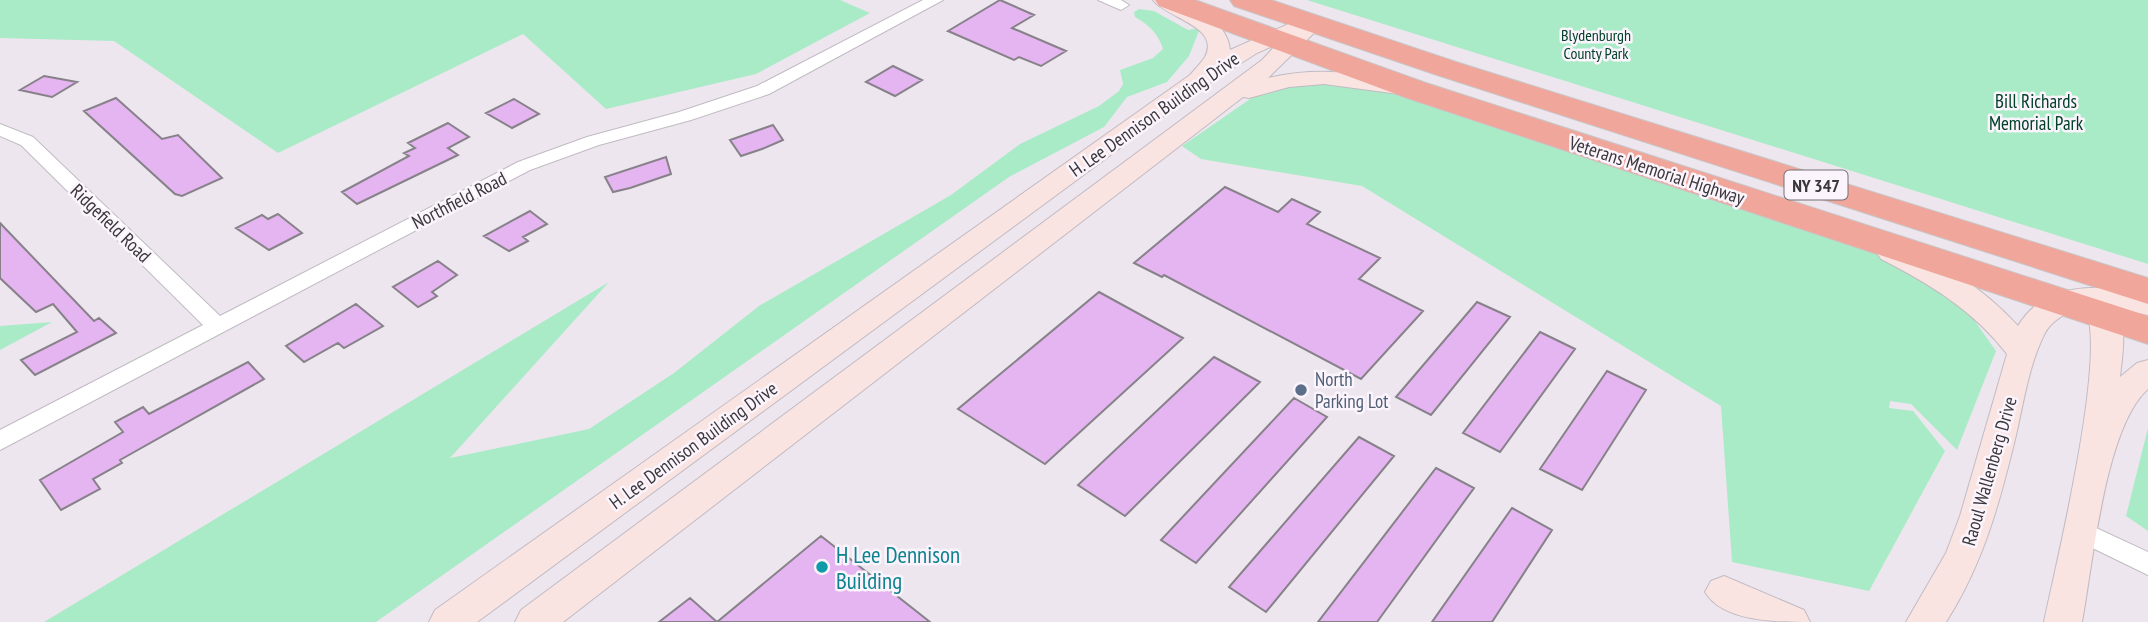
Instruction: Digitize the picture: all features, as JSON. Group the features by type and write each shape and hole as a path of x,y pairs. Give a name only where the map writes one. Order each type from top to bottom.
{"highway":[{"name":"Veterans Memorial Highway","path":"1170,0 2148,290"},
{"name":"Veterans Memorial Highway","path":"1244,0 1291,36 1415,89 1843,230 2086,305 2148,330"}],"street":[{"name":"Northfield Road","path":"0,441 524,166 593,141 685,116 763,90 935,0"},
{"path":"1164,0 1210,29 1220,43 1218,61 1192,84"},
{"name":"H. Lee Dennison Building Drive","path":"448,622 1192,84 1291,36"},
{"name":"H. Lee Dennison Building Drive","path":"534,622 1226,99 1291,36"},
{"path":"1226,99 1286,78 1306,76 1338,77 1415,89"},
{"name":"Ridgefield Road","path":"0,129 27,141 217,327"},
{"path":"1843,230 1959,288 1994,317 2023,354"},
{"path":"2047,258 2078,280 2086,305 2108,339 2100,394 2097,450 2063,622"},
{"path":"2086,305 2148,305"},
{"name":"Raoul Wallenberg Drive","path":"1925,622 1948,589 1976,523 2032,327 2046,311 2086,305"},
{"path":"2097,450 2125,391 2148,371"},
{"path":"2081,531 2148,564"},
{"path":"555,544 591,579"},
{"path":"1751,622 1724,592 1791,622"}],"green space":[{"path":"0,0 840,0 870,13 756,74 606,109 523,34 278,153 114,41 0,38"},
{"name":"Bill Richards Memorial Park","path":"1307,0 2148,0 2148,264"},
{"path":"1139,9 1154,11 1188,30 1200,28 1189,56 1167,82 1127,97 1104,127 1009,177 376,622 44,622 609,282 450,458 589,429 674,373 759,306 951,195 1020,144 1099,106 1119,91 1123,84 1120,70 1153,58 1163,49 1152,30 1135,17 1134,12"},
{"path":"1290,81 1380,86 1904,262 1965,307 1996,351 1957,450 1911,404 1890,401 1889,408 1913,411 1945,451 1869,591 1732,562 1721,406 1362,186 1201,159 1182,146 1253,97"},
{"path":"52,322 0,350 0,326"},
{"path":"2148,428 2148,531 2126,516"}],"building":[{"path":"1000,0 1034,15 1012,28 1066,51 1041,66 1019,57 1014,60 948,31"},
{"path":"893,66 922,80 895,96 866,82"},
{"path":"44,76 77,82 52,97 20,90"},
{"path":"116,98 162,139 178,135 222,178 182,196 175,194 84,111"},
{"path":"514,99 539,114 512,128 486,113"},
{"path":"448,123 469,137 448,148 458,155 357,204 342,192 409,156 404,153 415,148 408,143"},
{"path":"773,125 783,140 762,149 741,156 730,140"},
{"path":"666,157 671,174 630,188 613,192 605,177"},
{"path":"1225,187 1278,212 1292,199 1320,212 1307,224 1380,258 1359,279 1423,311 1361,379 1164,275 1162,277 1134,263"},
{"path":"530,211 547,224 523,237 528,241 509,251 484,236"},
{"path":"278,214 302,233 269,250 236,228 262,215 268,219"},
{"path":"0,223 94,321 99,318 116,333 35,375 21,360 77,332 53,304 36,312 0,278"},
{"path":"438,261 457,275 432,292 437,296 418,307 393,287"},
{"path":"1099,292 1183,338 1045,464 958,409"},
{"path":"1477,302 1510,317 1431,415 1396,397"},
{"path":"356,304 383,326 344,348 338,343 304,362 286,346"},
{"path":"1540,332 1575,349 1500,452 1463,433"},
{"path":"1214,357 1260,382 1125,516 1078,485"},
{"path":"248,362 264,379 120,460 122,463 93,479 100,489 61,510 40,480 123,432 115,422 143,407 149,414"},
{"path":"1607,371 1646,390 1582,490 1540,469"},
{"path":"1294,398 1327,417 1196,563 1161,540"},
{"path":"1359,437 1394,456 1266,612 1229,587"},
{"path":"1436,468 1474,488 1377,622 1318,622"},
{"path":"1512,508 1552,530 1492,622 1432,622"},
{"name":"H Lee Dennison Building","path":"821,536 930,622 717,622"},
{"path":"690,598 717,622 659,622"}],"place":[{"name":"North Parking Lot","path":"1301,390"},
{"name":"H Lee Dennison Building","path":"822,567"}],"park label":[{"name":"Blydenburgh County Park","path":"1596,44"}]}
